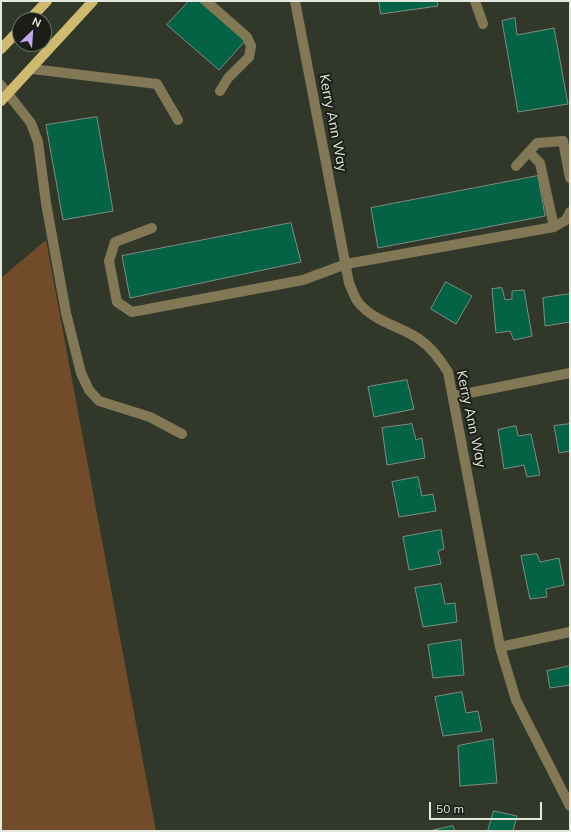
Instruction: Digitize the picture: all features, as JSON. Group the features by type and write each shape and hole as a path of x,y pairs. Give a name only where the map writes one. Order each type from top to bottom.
{"main road":[{"path":"37,12 47,1"},
{"path":"1,101 5,89 32,69 93,1"},
{"path":"1,48 12,37"}],"street":[{"path":"206,1 246,37 251,46 249,57 228,78 220,91"},
{"name":"Kerry Ann Way","path":"295,1 349,282 358,301 378,318 419,339 434,351 448,372 454,396 500,647 516,700 570,806"},
{"path":"475,1 483,24"},
{"path":"32,69 156,84 178,120"},
{"path":"5,89 32,123 38,142 46,203 66,313 81,373 89,390 99,401 150,417 182,434"},
{"path":"516,166 537,144 564,141 570,178"},
{"path":"529,152 540,163 554,227"},
{"path":"152,228 115,242 109,261 117,302 132,312 303,280 346,264 554,227 566,220 570,212"},
{"path":"454,396 570,373"},
{"path":"500,647 570,632"}],"shaded area":[{"path":"46,240 156,831 1,831 1,278"}],"building":[{"path":"189,1 199,1 245,41 219,70 167,25"},
{"path":"379,1 437,1 438,6 381,14"},
{"path":"515,18 517,35 554,28 568,104 518,112 502,21"},
{"path":"97,117 113,211 63,220 46,125"},
{"path":"538,176 545,216 378,248 371,208"},
{"path":"291,223 301,262 130,298 122,256"},
{"path":"446,282 472,296 456,324 431,309"},
{"path":"502,288 505,300 512,299 512,291 524,290 532,336 514,340 510,331 496,333 492,289"},
{"path":"570,294 570,322 545,326 543,298"},
{"path":"407,380 414,409 374,417 368,387"},
{"path":"412,424 416,440 422,438 425,458 387,465 382,428"},
{"path":"570,424 570,451 559,453 554,426"},
{"path":"516,426 518,436 531,434 540,475 527,477 524,465 504,469 498,430"},
{"path":"418,477 422,496 433,494 436,511 399,517 392,482"},
{"path":"441,530 444,549 438,551 441,564 409,570 403,537"},
{"path":"537,554 540,562 559,558 564,585 546,589 547,597 530,599 521,556"},
{"path":"441,584 445,604 455,603 457,622 423,627 415,588"},
{"path":"461,640 464,675 433,678 428,645"},
{"path":"570,666 570,685 550,688 547,671"},
{"path":"462,692 466,713 478,711 482,731 443,736 435,697"},
{"path":"493,739 497,783 460,786 458,746"},
{"path":"494,811 517,816 513,831 488,831"},
{"path":"453,826 455,831 429,831"}]}
